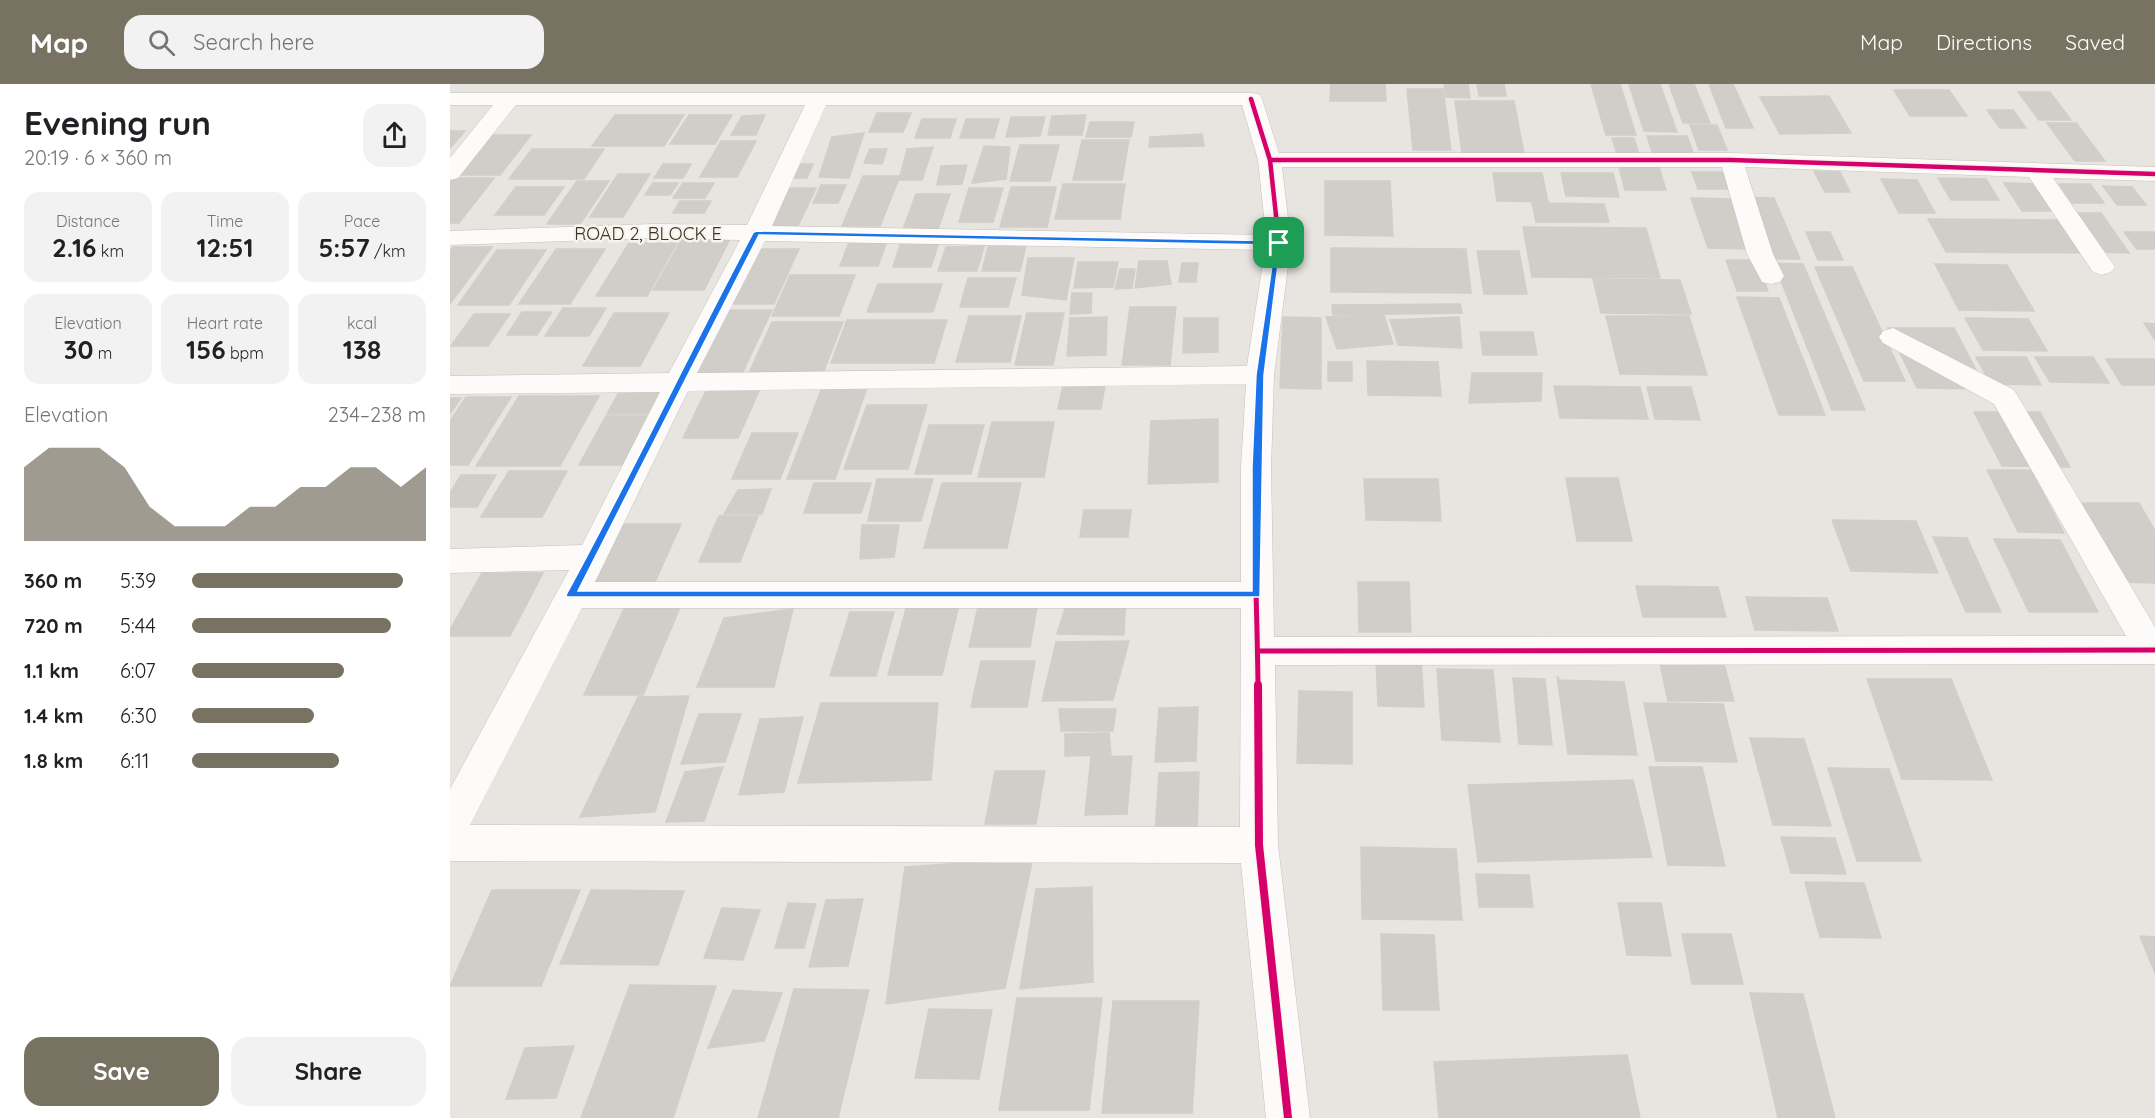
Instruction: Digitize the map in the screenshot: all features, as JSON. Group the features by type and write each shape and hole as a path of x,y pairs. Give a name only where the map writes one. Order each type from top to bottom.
{"street":[{"path":"450,99 818,100 1256,91 1270,159 1279,243 1260,375 1256,467 1260,845 1288,1118"},
{"path":"450,173 510,99"},
{"path":"450,826 592,557 678,383 756,233 818,100"},
{"path":"1270,159 1731,159 2155,174"},
{"path":"1731,159 1760,254 1771,276"},
{"path":"2036,170 2102,267"},
{"name":"ROAD 2, BLOCK E","path":"450,238 653,231 1279,243"},
{"path":"1893,338 2004,397 2153,650"},
{"path":"450,385 1260,375"},
{"path":"450,561 592,557"},
{"path":"570,595 1257,595"},
{"path":"1258,651 2153,650"},
{"path":"450,843 1260,845"}],"building":[{"path":"1331,84 1385,84 1386,101 1330,101"},
{"path":"1444,84 1468,84 1470,98 1446,97"},
{"path":"1477,84 1504,84 1506,96 1479,96"},
{"path":"1591,84 1620,84 1636,135 1606,135"},
{"path":"1629,84 1660,84 1677,132 1644,131"},
{"path":"1669,84 1694,84 1710,123 1683,123"},
{"path":"1709,84 1733,84 1753,128 1726,128"},
{"path":"1407,89 1443,89 1451,150 1413,150"},
{"path":"1894,90 1949,90 1967,116 1910,116"},
{"path":"2018,92 2050,92 2071,120 2039,120"},
{"path":"1829,96 1851,133 1780,134 1760,97"},
{"path":"1455,101 1514,101 1524,154 1462,153"},
{"path":"1987,110 2013,110 2026,128 2000,128"},
{"path":"877,113 911,113 903,132 869,132"},
{"path":"615,115 684,115 664,146 592,146"},
{"path":"689,115 732,115 715,144 670,144"},
{"path":"765,115 756,135 731,135 742,116"},
{"path":"1086,115 1082,135 1048,135 1052,116"},
{"path":"1011,117 1045,117 1040,136 1006,137"},
{"path":"922,119 956,119 950,138 915,138"},
{"path":"966,119 999,119 994,138 960,138"},
{"path":"1090,122 1134,122 1131,137 1086,137"},
{"path":"2047,123 2076,123 2105,161 2075,161"},
{"path":"1690,125 1717,125 1727,150 1699,150"},
{"path":"450,131 465,131 450,148"},
{"path":"864,133 849,178 819,177 832,137"},
{"path":"1202,134 1204,146 1149,147 1150,137"},
{"path":"482,135 531,135 500,175 450,175"},
{"path":"1647,136 1687,136 1694,155 1653,155"},
{"path":"1612,138 1634,138 1639,155 1617,154"},
{"path":"1082,140 1129,140 1122,180 1073,180"},
{"path":"721,141 756,141 737,177 700,177"},
{"path":"1020,145 1059,145 1050,181 1010,181"},
{"path":"984,146 1010,147 1006,179 972,183"},
{"path":"933,147 922,180 899,180 907,149"},
{"path":"532,149 604,149 584,179 509,179"},
{"path":"870,149 887,149 882,164 864,163"},
{"path":"1618,163 1658,164 1666,190 1625,190"},
{"path":"663,164 691,164 683,178 654,178"},
{"path":"789,164 813,164 807,178 782,178"},
{"path":"967,165 962,184 937,185 941,166"},
{"path":"1814,171 1840,172 1850,192 1825,192"},
{"path":"1692,172 1726,172 1733,189 1698,189"},
{"path":"1493,173 1542,173 1548,202 1497,201"},
{"path":"1561,173 1613,173 1619,197 1566,196"},
{"path":"618,174 650,174 623,217 590,217"},
{"path":"863,176 900,176 880,226 842,226"},
{"path":"450,178 494,178 459,223 450,223"},
{"path":"1938,178 1986,179 1999,200 1951,200"},
{"path":"1881,179 1917,180 1935,213 1899,213"},
{"path":"577,181 609,181 580,224 547,224"},
{"path":"1325,181 1390,181 1393,236 1325,235"},
{"path":"653,183 678,183 670,195 645,195"},
{"path":"683,183 714,183 705,198 673,198"},
{"path":"2004,183 2040,184 2060,211 2022,211"},
{"path":"1063,184 1125,184 1120,219 1055,219"},
{"path":"2059,184 2090,184 2104,203 2072,203"},
{"path":"821,185 846,185 838,203 813,203"},
{"path":"2103,186 2132,187 2146,205 2117,205"},
{"path":"516,187 564,187 544,215 495,215"},
{"path":"1011,187 1056,187 1047,227 1000,227"},
{"path":"786,188 816,188 798,226 766,226"},
{"path":"969,188 1003,188 993,222 959,222"},
{"path":"916,194 950,194 938,229 903,229"},
{"path":"1743,197 1774,198 1800,259 1768,259"},
{"path":"1691,198 1733,199 1752,249 1708,248"},
{"path":"680,201 711,201 704,213 673,213"},
{"path":"1532,203 1604,204 1609,222 1536,222"},
{"path":"2068,213 2101,213 2129,253 2095,252"},
{"path":"1928,219 2061,220 2084,253 1946,252"},
{"path":"1523,227 1646,228 1660,278 1532,277"},
{"path":"1806,232 1830,232 1843,260 1818,260"},
{"path":"2124,232 2155,232 2155,249 2137,249"},
{"path":"683,237 731,237 704,290 653,290"},
{"path":"887,241 878,266 840,266 849,242"},
{"path":"901,242 939,242 931,267 893,267"},
{"path":"629,243 677,243 647,296 596,296"},
{"path":"984,246 977,271 938,271 946,247"},
{"path":"1026,246 1020,271 982,271 988,247"},
{"path":"453,247 492,247 450,304 450,251"},
{"path":"1331,248 1466,249 1471,293 1331,292"},
{"path":"556,249 605,249 570,304 519,304"},
{"path":"751,249 799,249 774,304 724,304"},
{"path":"497,250 546,250 509,305 458,305"},
{"path":"1477,251 1519,251 1527,294 1484,294"},
{"path":"1028,258 1074,258 1066,300 1022,295"},
{"path":"1726,260 1756,260 1768,291 1737,291"},
{"path":"1139,261 1167,261 1171,284 1135,288"},
{"path":"1078,262 1118,262 1113,287 1074,288"},
{"path":"1182,263 1198,263 1196,282 1179,282"},
{"path":"1774,263 1803,264 1865,410 1832,410"},
{"path":"1935,264 2007,265 2034,311 1959,310"},
{"path":"1815,267 1852,267 1905,381 1864,381"},
{"path":"1120,269 1135,269 1132,288 1115,289"},
{"path":"790,275 855,275 839,316 772,316"},
{"path":"968,278 1016,278 1008,307 960,307"},
{"path":"1593,279 1680,280 1691,314 1601,313"},
{"path":"878,284 942,284 933,312 867,312"},
{"path":"1072,293 1092,293 1091,313 1070,314"},
{"path":"1737,297 1779,298 1825,415 1779,415"},
{"path":"1460,304 1462,313 1333,315 1332,305"},
{"path":"1130,307 1176,307 1170,365 1122,365"},
{"path":"563,308 606,308 589,336 545,336"},
{"path":"719,310 772,310 741,376 685,375"},
{"path":"522,312 552,312 537,335 507,335"},
{"path":"614,313 669,313 640,366 583,366"},
{"path":"1027,313 1064,313 1053,365 1015,365"},
{"path":"474,314 510,314 488,346 451,346"},
{"path":"1384,315 1393,344 1337,349 1326,317"},
{"path":"969,316 1021,316 1010,362 956,362"},
{"path":"1606,316 1689,316 1707,375 1620,374"},
{"path":"1107,317 1106,355 1067,356 1070,318"},
{"path":"1283,317 1321,318 1321,389 1280,388"},
{"path":"1459,317 1462,348 1398,345 1390,320"},
{"path":"1184,318 1218,318 1218,352 1183,353"},
{"path":"1965,318 2028,319 2047,351 1983,350"},
{"path":"847,320 947,320 934,363 831,363"},
{"path":"772,322 843,322 823,373 749,373"},
{"path":"2144,323 2155,324 2155,340"},
{"path":"1888,328 1954,328 1986,389 1917,388"},
{"path":"1480,332 1533,332 1537,355 1483,355"},
{"path":"1976,357 2026,357 2041,385 1991,384"},
{"path":"2035,357 2093,357 2109,383 2050,382"},
{"path":"2106,359 2155,359 2155,385 2122,385"},
{"path":"1367,361 1438,362 1441,396 1368,395"},
{"path":"1328,362 1352,362 1352,381 1328,381"},
{"path":"1472,373 1542,373 1541,401 1469,403"},
{"path":"623,385 664,385 649,414 607,414"},
{"path":"823,385 868,385 835,479 787,479"},
{"path":"1063,385 1105,385 1101,409 1058,409"},
{"path":"1554,386 1640,387 1648,419 1560,418"},
{"path":"1647,387 1691,387 1700,420 1655,419"},
{"path":"706,391 759,391 738,438 683,438"},
{"path":"519,396 599,396 560,466 476,466"},
{"path":"466,397 511,397 468,465 450,465 450,421"},
{"path":"450,398 461,398 450,414"},
{"path":"867,405 927,405 908,469 844,469"},
{"path":"1974,412 2040,412 2070,467 2002,466"},
{"path":"606,416 660,416 635,465 579,465"},
{"path":"1218,419 1218,482 1148,484 1151,421"},
{"path":"992,422 1054,422 1044,477 978,477"},
{"path":"929,425 984,425 971,474 915,474"},
{"path":"752,433 798,433 780,479 732,479"},
{"path":"1987,470 2031,470 2064,533 2018,532"},
{"path":"509,471 567,471 542,517 481,517"},
{"path":"461,475 496,475 477,507 450,507 450,493"},
{"path":"1566,478 1618,478 1632,541 1577,541"},
{"path":"877,479 933,479 921,521 868,521"},
{"path":"1364,479 1438,479 1441,521 1366,520"},
{"path":"814,483 871,483 861,513 804,513"},
{"path":"942,483 1021,483 1007,548 924,548"},
{"path":"771,489 762,514 724,514 738,490"},
{"path":"2077,503 2139,503 2155,531 2155,583 2121,582"},
{"path":"1084,510 1131,510 1128,537 1080,537"},
{"path":"719,516 758,516 740,562 699,562"},
{"path":"1832,520 1916,521 1938,573 1851,571"},
{"path":"623,524 681,524 655,582 594,582"},
{"path":"862,525 899,525 894,557 860,559"},
{"path":"1933,537 1967,538 2001,612 1966,612"},
{"path":"1994,539 2060,540 2098,612 2029,612"},
{"path":"482,573 543,573 510,636 450,636 450,630"},
{"path":"1358,582 1409,582 1411,632 1359,632"},
{"path":"1636,586 1718,587 1726,617 1643,617"},
{"path":"1070,592 1126,595 1124,635 1057,634"},
{"path":"1746,597 1827,598 1838,631 1755,630"},
{"path":"629,598 684,598 643,695 584,695"},
{"path":"907,605 959,605 942,675 888,675"},
{"path":"978,607 1037,607 1030,647 969,647"},
{"path":"793,609 774,687 697,687 724,618"},
{"path":"850,612 894,612 876,676 830,676"},
{"path":"1129,641 1113,700 1042,701 1056,642"},
{"path":"1376,658 1421,658 1424,707 1378,706"},
{"path":"981,661 1035,661 1027,707 971,707"},
{"path":"1660,663 1724,664 1734,701 1668,701"},
{"path":"1437,669 1493,670 1500,742 1442,740"},
{"path":"1557,676 1560,680 1624,682 1637,755 1568,754"},
{"path":"1513,678 1545,679 1552,745 1519,744"},
{"path":"1867,679 1951,679 1992,780 1902,779"},
{"path":"1299,691 1352,692 1352,764 1297,763"},
{"path":"689,696 655,812 580,817 638,697"},
{"path":"821,703 938,703 931,780 798,783"},
{"path":"1644,703 1723,704 1737,762 1656,761"},
{"path":"1198,707 1196,761 1155,762 1159,708"},
{"path":"1059,709 1116,709 1113,731 1061,731"},
{"path":"699,714 741,714 725,762 681,764"},
{"path":"803,717 784,792 739,795 760,719"},
{"path":"1109,733 1111,755 1065,756 1065,734"},
{"path":"1750,738 1804,739 1831,826 1773,825"},
{"path":"1132,756 1127,814 1085,815 1091,757"},
{"path":"723,767 704,821 666,822 685,772"},
{"path":"1649,767 1702,767 1725,866 1668,865"},
{"path":"1828,768 1889,769 1921,861 1857,861"},
{"path":"995,771 1045,771 1036,824 985,824"},
{"path":"1199,772 1197,832 1155,832 1159,773"},
{"path":"1633,780 1652,857 1478,862 1468,785"},
{"path":"1781,837 1835,838 1846,874 1791,873"},
{"path":"1361,847 1456,849 1462,920 1362,919"},
{"path":"1033,858 1005,988 886,1004 905,867"},
{"path":"1476,874 1529,875 1533,907 1479,907"},
{"path":"1805,882 1864,883 1881,938 1820,937"},
{"path":"1092,887 1093,982 1020,989 1036,889"},
{"path":"492,890 580,890 541,986 450,986"},
{"path":"591,890 684,891 658,965 560,964"},
{"path":"863,899 848,966 809,967 826,900"},
{"path":"788,903 816,904 804,948 775,948"},
{"path":"1618,903 1661,903 1671,956 1627,955"},
{"path":"722,908 760,910 743,960 704,958"},
{"path":"1381,934 1434,935 1439,1010 1383,1010"},
{"path":"1682,934 1731,934 1743,984 1692,984"},
{"path":"2140,936 2155,937 2155,973"},
{"path":"630,985 716,986 673,1118 581,1118"},
{"path":"794,989 869,990 838,1118 758,1118"},
{"path":"733,990 782,993 764,1041 708,1048"},
{"path":"1750,993 1803,994 1835,1118 1778,1118"},
{"path":"1017,998 1102,998 1089,1110 999,1110"},
{"path":"1113,1001 1199,1001 1192,1113 1102,1113"},
{"path":"929,1009 992,1010 979,1079 915,1078"},
{"path":"574,1046 556,1098 506,1099 525,1048"},
{"path":"1627,1055 1640,1118 1439,1118 1434,1062"}],"cycle path":[{"path":"1251,99 1270,160 1279,243 1260,375 1256,467 1259,845 1288,1118"},
{"path":"1270,160 1731,160 2155,174"},
{"path":"1258,651 2155,650"}],"route":[{"path":"756,233 1279,243 1260,375 1256,467 1257,595 570,595 592,557 678,383 756,233"}]}
